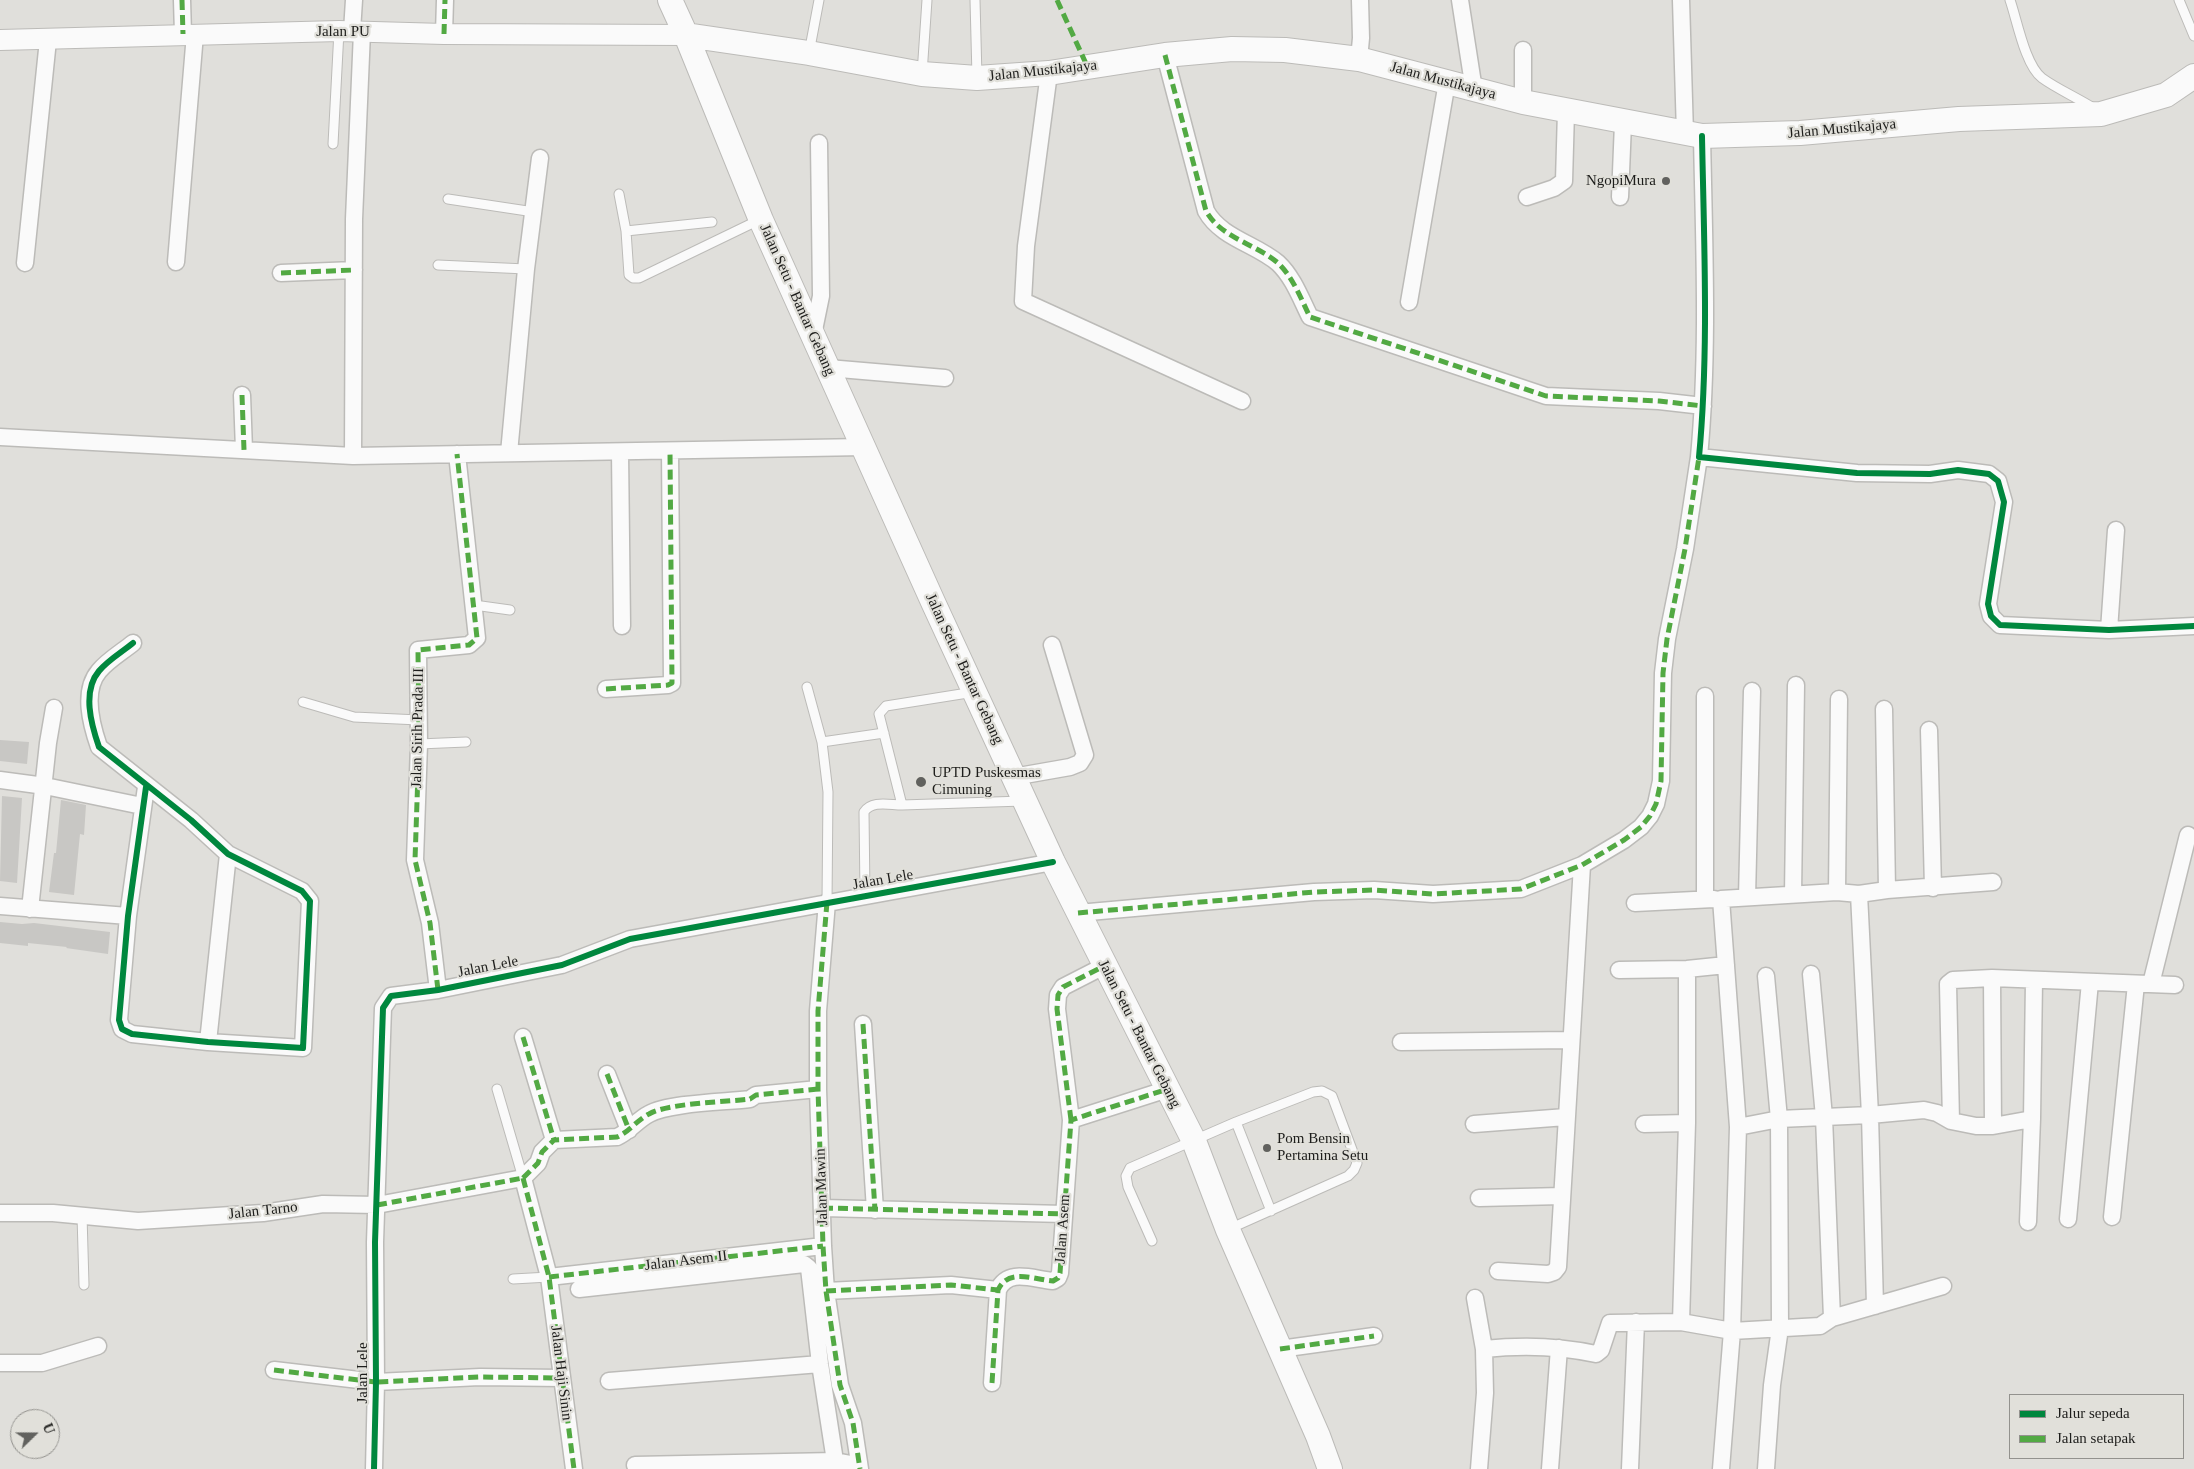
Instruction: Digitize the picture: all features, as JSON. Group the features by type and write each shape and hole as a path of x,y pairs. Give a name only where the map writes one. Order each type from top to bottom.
{"main road":[{"name":"Jalan Setu - Bantar Gebang","path":"670,0 761,220 974,692 1053,862 1194,1141 1228,1230 1330,1469"},
{"name":"Jalan Mustikajaya","path":"686,35 922,74 977,78 1049,73 1165,55 1232,49 1285,50 1359,59 1474,90 1566,112 1694,135 1791,134 1959,119 2101,114 2166,95 2194,76"}],"street":[{"path":"176,262 189,34 182,0"},
{"path":"353,456 354,219 351,31 354,0"},
{"path":"444,34 445,0"},
{"path":"1359,59 1361,38 1360,0"},
{"path":"1460,0 1474,90"},
{"path":"1078,913 1314,892 1374,890 1433,894 1521,889 1582,864 1624,840 1641,827 1650,816 1656,804 1661,781 1663,672 1667,639 1685,549 1699,458 1704,406 1705,315 1694,135 1681,0"},
{"name":"Jalan PU","path":"0,40 351,31 444,34 686,35"},
{"path":"25,263 48,40"},
{"path":"1523,50 1523,102"},
{"path":"1165,55 1188,149 1206,211 1215,225 1278,263 1289,278 1310,317 1546,396 1660,401 1704,406"},
{"path":"1049,73 1026,246 1023,301 1242,401"},
{"path":"1409,302 1447,82"},
{"path":"1527,197 1554,188 1564,182 1566,112"},
{"path":"1620,197 1623,122"},
{"path":"814,335 821,296 819,143"},
{"path":"509,453 526,268 540,158"},
{"path":"281,274 354,270"},
{"path":"828,368 945,378"},
{"path":"242,395 244,450"},
{"path":"0,437 353,456 864,447"},
{"path":"606,689 668,686 672,683 670,451"},
{"path":"620,452 622,626"},
{"name":"Jalan Sirih Prada III","path":"438,990 430,923 415,860 420,720 418,650 469,645 477,638 456,454"},
{"path":"1699,458 1857,473 1930,474 1958,470 1989,474 1998,481 2004,502 1988,604 1991,616 2000,625 2109,630 2194,626"},
{"path":"2109,630 2116,530"},
{"path":"133,643 99,671 89,690 91,714 99,747 190,820 228,854 302,891 310,901 303,1048 208,1042 132,1034 122,1029 120,1020 128,916 146,786"},
{"path":"1014,777 1070,767 1080,763 1085,755 1052,645"},
{"path":"1793,894 1796,685"},
{"path":"1747,897 1752,691"},
{"path":"1705,696 1705,899"},
{"path":"1837,892 1840,699"},
{"path":"30,909 48,743 54,708"},
{"path":"1884,709 1887,890"},
{"path":"1929,730 1933,888"},
{"path":"0,780 44,786 142,806"},
{"path":"2112,1216 2143,984 2188,835"},
{"path":"208,1042 228,854"},
{"name":"Jalan Lele","path":"374,1469 376,1382 375,1242 383,1008 391,996 438,990 562,966 630,939 1053,862"},
{"path":"1498,1271 1548,1274 1554,1272 1558,1267 1570,1040 1582,864"},
{"path":"1635,903 1837,892 1859,894 1993,882"},
{"path":"1859,894 1870,1115 1875,1306"},
{"path":"1721,899 1738,1126 1732,1331 1721,1469"},
{"name":"Jalan Mawin","path":"827,902 818,1011 818,1089 823,1246 826,1291 840,1385 853,1423 860,1469"},
{"path":"0,906 128,916"},
{"name":"Jalan Asem","path":"998,1290 1002,1282 1011,1276 1053,1281 1058,1278 1060,1273 1071,1120 1056,1009 1058,995 1063,987 1104,966"},
{"path":"1619,970 1687,969 1726,966"},
{"path":"1681,1322 1687,1123 1687,969"},
{"path":"1811,974 1824,1117 1832,1318"},
{"path":"1766,976 1779,1119 1780,1328 1772,1385 1766,1469"},
{"path":"1951,1122 1948,984 1953,980 1960,978 1992,978 2175,985"},
{"path":"1992,978 1993,1126"},
{"path":"2028,1222 2034,981"},
{"path":"2068,1219 2090,982"},
{"path":"863,1024 875,1210"},
{"path":"523,1037 554,1140"},
{"path":"1402,1042 1570,1040"},
{"path":"607,1074 629,1130"},
{"path":"523,1178 538,1163 542,1152 554,1140 617,1137 629,1130 648,1114 663,1108 750,1099 756,1095 818,1089"},
{"path":"1071,1120 1168,1089"},
{"path":"1738,1126 1779,1119 1870,1115 1924,1110 1937,1113 1951,1122 1976,1126 1993,1126 2032,1119"},
{"path":"1474,1124 1566,1117"},
{"path":"1644,1124 1687,1123"},
{"name":"Jalan Tarno","path":"0,1213 53,1212 138,1221 263,1213 322,1204 377,1205 523,1178"},
{"name":"Jalan Haji Sinin","path":"523,1178 549,1277 574,1469"},
{"path":"1479,1198 1562,1196"},
{"path":"823,1208 1064,1214"},
{"name":"Jalan Asem II","path":"549,1277 823,1246"},
{"path":"579,1289 804,1264 809,1268 820,1364 835,1461"},
{"path":"826,1291 951,1285 998,1290 992,1383"},
{"path":"1484,1349 1510,1346 1559,1348 1599,1354 1610,1323 1681,1322 1732,1331 1820,1326 1832,1318 1943,1286"},
{"path":"1475,1298 1484,1349 1485,1393 1479,1469"},
{"path":"1630,1469 1636,1322"},
{"path":"1280,1349 1374,1336"},
{"path":"0,1363 42,1363 98,1346"},
{"path":"1550,1469 1559,1348"},
{"path":"609,1381 820,1364"},
{"path":"274,1370 376,1382 480,1377 562,1378"},
{"path":"635,1465 835,1461 851,1464 860,1469"}],"lane":[{"path":"809,54 819,0"},
{"path":"922,74 928,0"},
{"path":"975,0 977,78"},
{"path":"2010,0 2032,68 2042,78 2076,96 2101,114"},
{"path":"2179,0 2194,36"},
{"path":"334,144 351,31"},
{"path":"619,194 626,231 629,275 633,278 639,278 761,220"},
{"path":"448,199 534,212"},
{"path":"626,231 712,222"},
{"path":"438,264 526,268"},
{"path":"474,605 510,610"},
{"path":"807,687 822,742 828,792 827,902"},
{"path":"902,805 880,714 886,706 974,692"},
{"path":"303,702 354,717 420,720"},
{"path":"822,742 884,733"},
{"path":"419,744 466,742"},
{"path":"865,896 864,812 868,806 874,804 902,805 1025,801"},
{"path":"497,1089 523,1178"},
{"path":"1152,1240 1128,1187 1126,1176 1130,1168 1236,1122 1313,1092 1322,1090 1332,1096 1356,1163 1354,1170 1348,1176 1228,1230"},
{"path":"1236,1122 1271,1211"},
{"path":"82,1215 84,1285"},
{"path":"512,1279 549,1277"}],"building":[{"path":"0,740 29,742 27,764 0,761"},
{"path":"2,796 22,798 17,883 0,881"},
{"path":"61,800 86,805 84,835 80,834 74,895 49,892 54,853 56,853"},
{"path":"0,922 34,923 110,932 108,954 28,943 28,946 0,943"}],"marked path":[{"path":"182,0 183,34"},
{"path":"444,34 445,0"},
{"path":"1057,0 1088,68"},
{"path":"1165,55 1206,211 1220,228 1278,263 1292,281 1310,317 1546,396 1659,401 1703,406"},
{"path":"281,273 354,270"},
{"path":"242,395 244,450"},
{"path":"606,689 668,685 672,683 670,451"},
{"path":"438,990 430,923 415,860 419,744 418,650 469,645 477,638 457,454"},
{"path":"1078,913 1314,892 1374,890 1433,894 1521,889 1582,865 1624,840 1641,827 1650,816 1656,804 1661,781 1663,673 1667,639 1685,549 1699,457"},
{"path":"827,902 818,1011 818,1089 823,1246 826,1291 840,1385 853,1423 860,1469"},
{"path":"1071,1120 1057,1009 1058,995 1063,987 1104,966"},
{"path":"863,1024 875,1210"},
{"path":"523,1037 554,1140"},
{"path":"607,1074 629,1130"},
{"path":"523,1178 538,1163 542,1152 554,1140 617,1137 649,1114 669,1107 750,1099 756,1095 818,1089"},
{"path":"992,1383 998,1290 1002,1283 1008,1279 1021,1276 1053,1281 1058,1278 1060,1273 1071,1120 1168,1089"},
{"path":"523,1178 549,1277 574,1469"},
{"path":"377,1205 523,1178"},
{"path":"823,1208 1064,1214"},
{"path":"549,1277 823,1246"},
{"path":"826,1291 951,1285 998,1290"},
{"path":"1280,1349 1374,1336"},
{"path":"274,1370 376,1382 480,1377 562,1378"}],"cycle path":[{"path":"1702,136 1705,337 1699,457 1857,473 1930,474 1958,470 1989,474 1998,481 2004,502 1988,604 1991,616 2000,625 2109,630 2194,626"},
{"path":"133,643 99,671 91,688 89,698 91,718 99,747 191,820 228,854 302,891 310,901 303,1048 208,1042 132,1034 122,1029 119,1020 128,916 146,787"},
{"path":"374,1469 376,1382 375,1242 383,1008 391,996 438,990 562,965 630,939 1053,862"}],"place":[{"name":"NgopiMura","path":"1666,181"},
{"name":"UPTD Puskesmas Cimuning","path":"921,782"},
{"name":"Pom Bensin Pertamina Setu","path":"1267,1148"}]}
